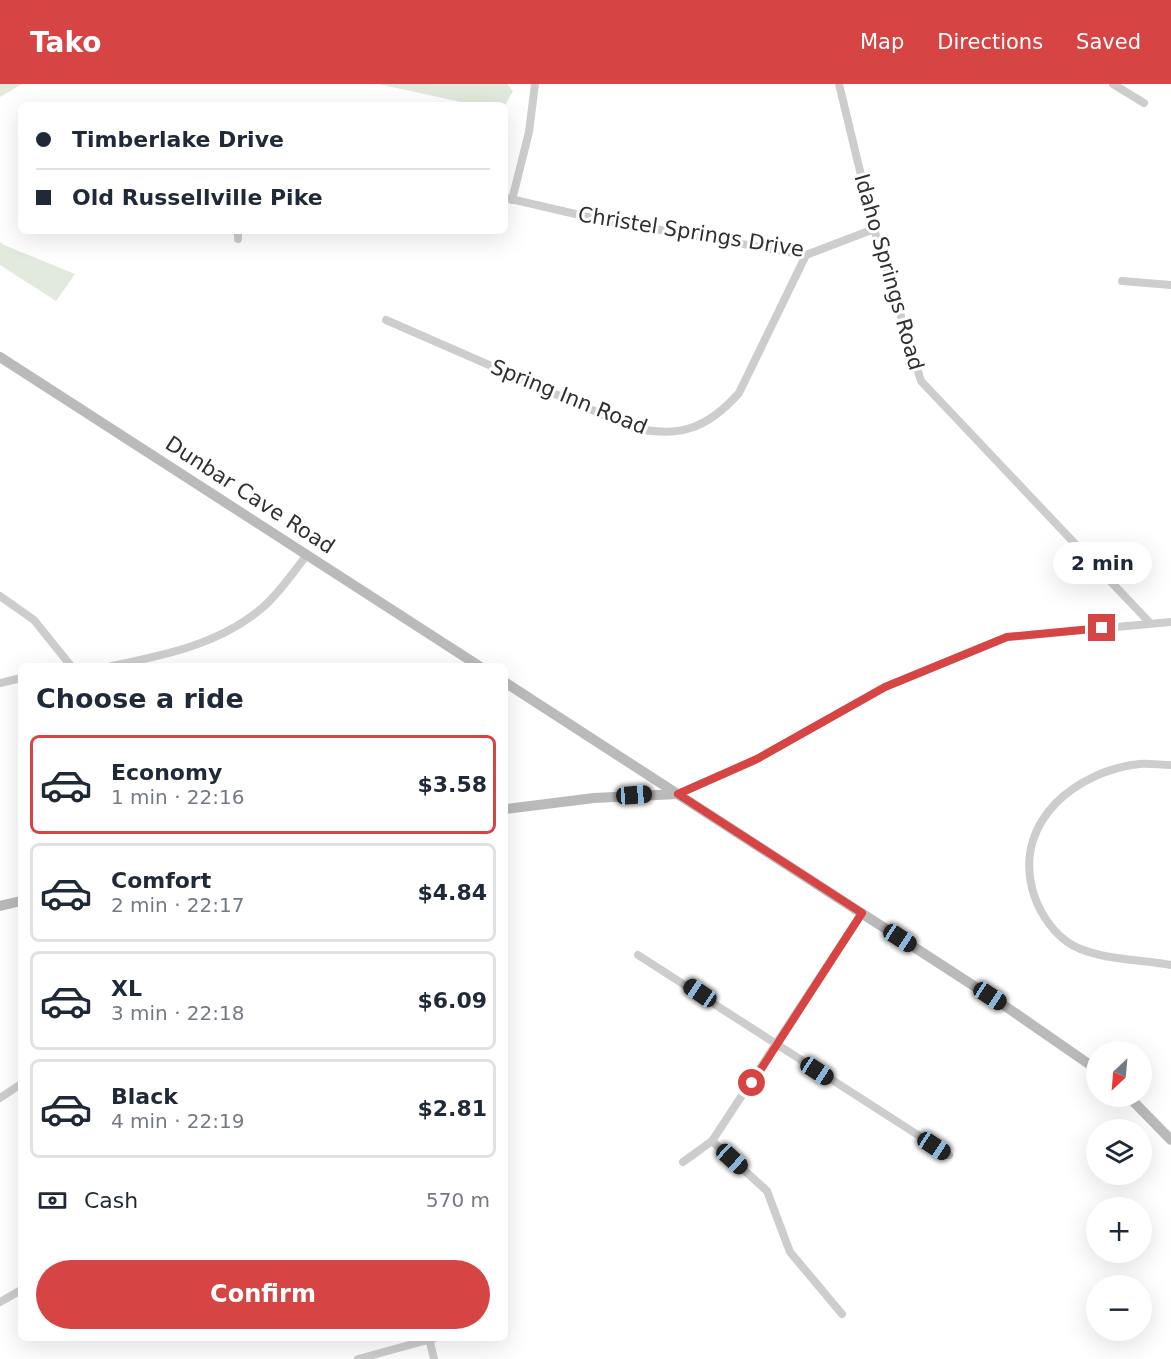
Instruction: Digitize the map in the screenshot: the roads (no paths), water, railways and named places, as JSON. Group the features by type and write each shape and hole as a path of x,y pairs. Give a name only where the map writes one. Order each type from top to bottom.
{"main road":[{"name":"Dunbar Cave Road","path":"0,357 473,663"},
{"path":"508,684 862,913 1086,1062"},
{"path":"508,809 594,798 678,794"},
{"path":"0,906 18,902"},
{"path":"1139,1107 1171,1140"}],"street":[{"path":"509,199 530,132 535,84"},
{"name":"Idaho Springs Road","path":"839,84 874,229 921,381 1150,623"},
{"path":"1113,84 1144,103"},
{"name":"Christel Springs Drive","path":"509,199 597,219 806,255 874,229"},
{"name":"Spring Inn Road","path":"386,320 631,427 654,433 672,433 688,430 707,421 725,409 739,393 806,255"},
{"path":"1122,281 1171,285"},
{"path":"127,663 181,652 241,624 264,607 307,555"},
{"path":"0,596 34,620 69,663"},
{"path":"678,794 746,765 885,687 1007,637 1171,622"},
{"path":"0,683 18,679"},
{"path":"1171,765 1140,764 1109,771 1076,786 1056,801 1041,820 1032,843 1029,877 1035,901 1049,924 1066,941 1089,954 1171,965"},
{"path":"683,1162 712,1141 778,1044 862,913"},
{"path":"638,955 949,1155"},
{"path":"0,1098 18,1086"},
{"path":"712,1141 767,1191 790,1252 842,1314"},
{"path":"0,1302 18,1292"},
{"path":"358,1359 424,1341"},
{"path":"431,1341 434,1359"}]}
